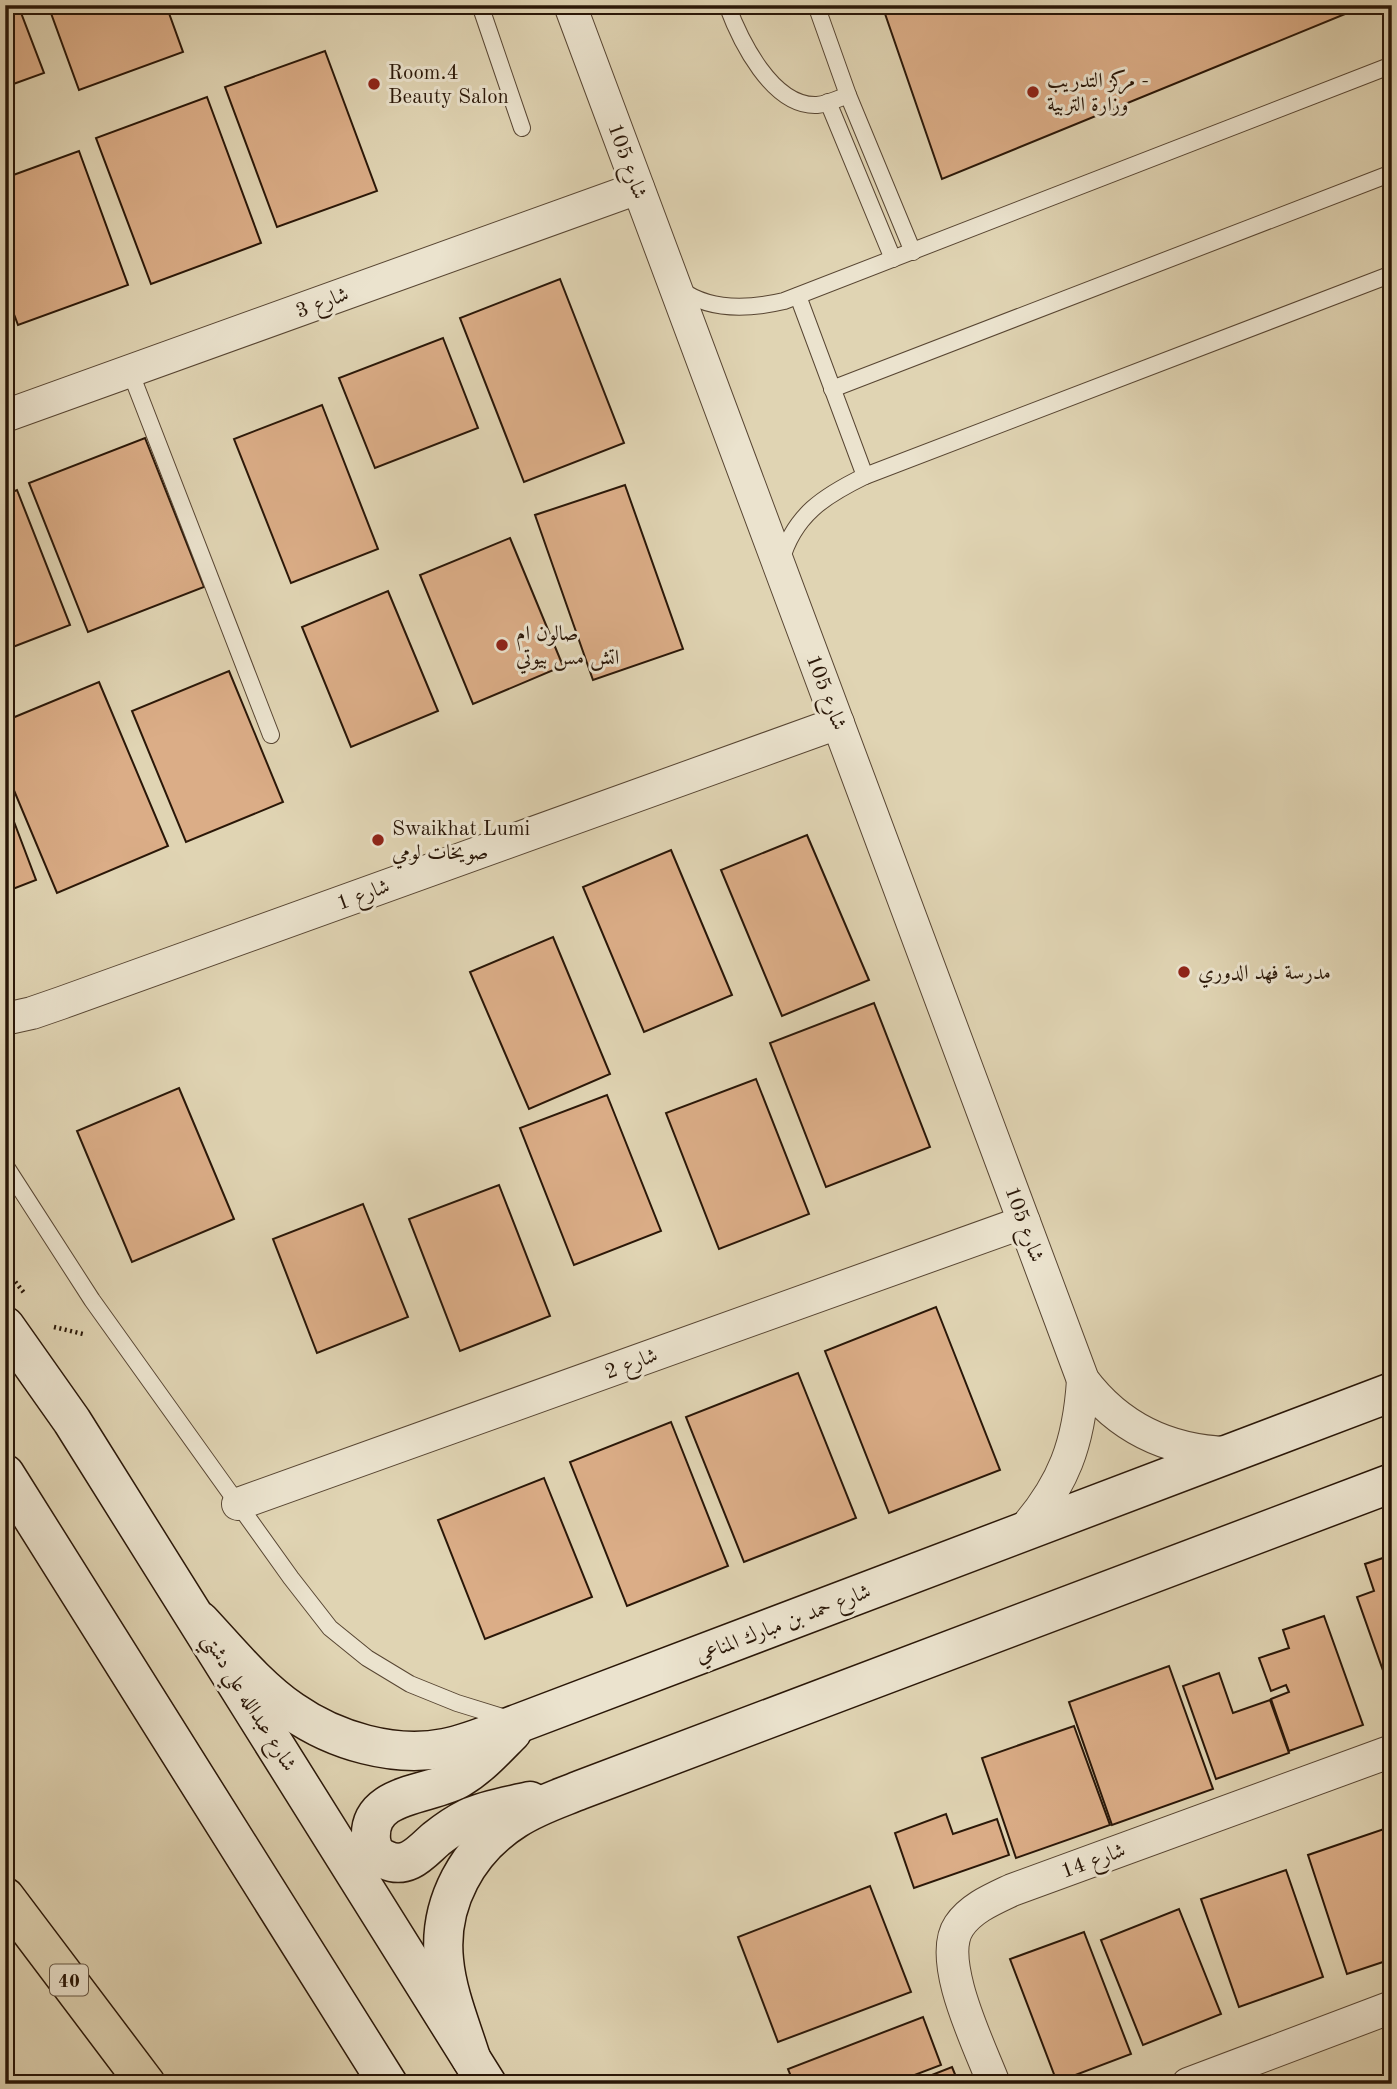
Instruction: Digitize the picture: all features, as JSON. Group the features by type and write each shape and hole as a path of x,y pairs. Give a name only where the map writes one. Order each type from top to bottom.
{"highway":[{"name":"40","path":"5,1897 146,2084"}],"street":[{"name":"شارع 105","path":"570,5 1083,1380 1111,1412 1147,1435 1187,1450 1230,1453"},
{"name":"شارع 3","path":"5,416 638,188"},
{"name":"شارع 1","path":"5,1019 61,1003 838,723"},
{"name":"شارع 2","path":"238,1504 1024,1222"},
{"name":"شارع عبدالله علي دشتي","path":"19,1315 72,1421 200,1621 479,2071"},
{"name":"شارع 105","path":"1021,1533 1051,1495 1072,1452 1078,1429 1083,1380"},
{"name":"شارع حمد بن مبارك المناعي","path":"200,1621 249,1673 293,1712 342,1737 396,1751 423,1751 465,1743 1392,1392"},
{"path":"5,1474 388,2084"},
{"path":"479,2071 448,1986 444,1961 445,1917 451,1896 471,1861 499,1831 534,1808 1392,1483"},
{"path":"522,1722 463,1777 439,1788 399,1799 384,1807 373,1822 371,1835 372,1846 377,1855 394,1862 409,1861 452,1827 476,1815 580,1790"},
{"name":"شارع 14","path":"994,2084 951,1965 953,1937 967,1916 978,1907 1012,1890 1392,1751"},
{"path":"1188,2084 1392,2007"}],"lane":[{"path":"480,5 522,128"},
{"path":"727,5 738,35 771,81 787,96 803,103 818,105 848,95"},
{"path":"816,5 848,95 913,252"},
{"path":"674,285 692,298 730,306 760,307 798,296 1392,65"},
{"path":"828,102 893,259"},
{"path":"832,389 1392,173"},
{"path":"779,566 787,540 801,520 839,488 865,475 1392,274"},
{"path":"798,296 865,475"},
{"path":"130,372 271,735"},
{"path":"5,1165 92,1300 330,1628 367,1658 422,1689 457,1703 522,1722"}],"path":[{"path":"5,1269 26,1295 19,1315"},
{"path":"48,1320 55,1328 121,1341"}],"building":[{"path":"5,5 18,5 44,73 5,87"},
{"path":"48,5 166,5 183,52 79,90"},
{"path":"195,5 217,5 197,12"},
{"name":"مركز التدريب - وزارة التربية","path":"882,5 1367,5 942,179"},
{"path":"325,51 377,191 277,227 225,87"},
{"path":"207,97 261,243 151,284 96,138"},
{"path":"79,151 128,285 18,325 5,290 5,178"},
{"path":"560,279 624,443 524,482 460,318"},
{"path":"443,338 478,428 375,468 339,378"},
{"path":"322,405 378,549 291,583 234,439"},
{"path":"145,438 204,587 88,632 29,483"},
{"path":"625,485 683,649 593,680 535,515"},
{"path":"17,490 70,625 5,650 5,495"},
{"path":"510,538 563,666 473,704 420,575"},
{"path":"388,591 438,711 351,747 302,627"},
{"path":"229,671 283,802 186,842 132,711"},
{"path":"99,682 168,846 57,893 5,769 5,721"},
{"path":"5,798 36,880 5,892"},
{"path":"807,835 869,980 782,1016 721,870"},
{"path":"671,850 732,995 644,1032 583,887"},
{"path":"553,937 610,1074 529,1109 470,972"},
{"path":"874,1003 930,1147 826,1187 770,1043"},
{"path":"756,1079 809,1214 719,1249 666,1113"},
{"path":"179,1088 234,1219 132,1262 77,1131"},
{"path":"607,1095 661,1231 574,1265 520,1128"},
{"path":"499,1185 550,1316 460,1351 409,1219"},
{"path":"363,1204 408,1317 317,1353 273,1239"},
{"path":"936,1307 1000,1470 889,1513 825,1351"},
{"path":"798,1373 856,1518 744,1562 686,1417"},
{"path":"671,1422 728,1566 627,1606 570,1462"},
{"path":"544,1478 592,1597 485,1639 438,1520"},
{"path":"1392,1555 1392,1696 1357,1597 1374,1591 1365,1564"},
{"path":"1324,1616 1363,1725 1289,1751 1271,1699 1289,1692 1286,1685 1271,1691 1259,1658 1289,1648 1283,1630"},
{"path":"1169,1666 1213,1789 1112,1825 1069,1702"},
{"path":"1219,1673 1233,1713 1270,1700 1289,1753 1216,1779 1183,1686"},
{"path":"1074,1726 1110,1825 1016,1858 982,1758"},
{"path":"946,1814 953,1834 997,1819 1009,1855 914,1888 895,1833"},
{"path":"1384,1829 1392,1852 1392,1959 1347,1974 1308,1855"},
{"path":"1286,1870 1323,1977 1239,2007 1201,1899"},
{"path":"870,1886 911,1992 778,2042 738,1937"},
{"path":"1179,1909 1221,2014 1143,2045 1101,1940"},
{"path":"1084,1932 1131,2054 1057,2082 1010,1959"},
{"path":"923,2017 941,2065 891,2084 794,2084 788,2069"},
{"path":"952,2067 959,2084 909,2084"}],"place":[{"name":"Room.4 Beauty Salon","path":"374,84"},
{"name":"مركز التدريب - وزارة التربية","path":"1033,92"},
{"name":"صالون ام اتش مس بيوتي","path":"502,645"},
{"name":"Swaikhat Lumi صويخات لومي","path":"378,840"},
{"name":"مدرسة فهد الدوري","path":"1184,972"}]}
